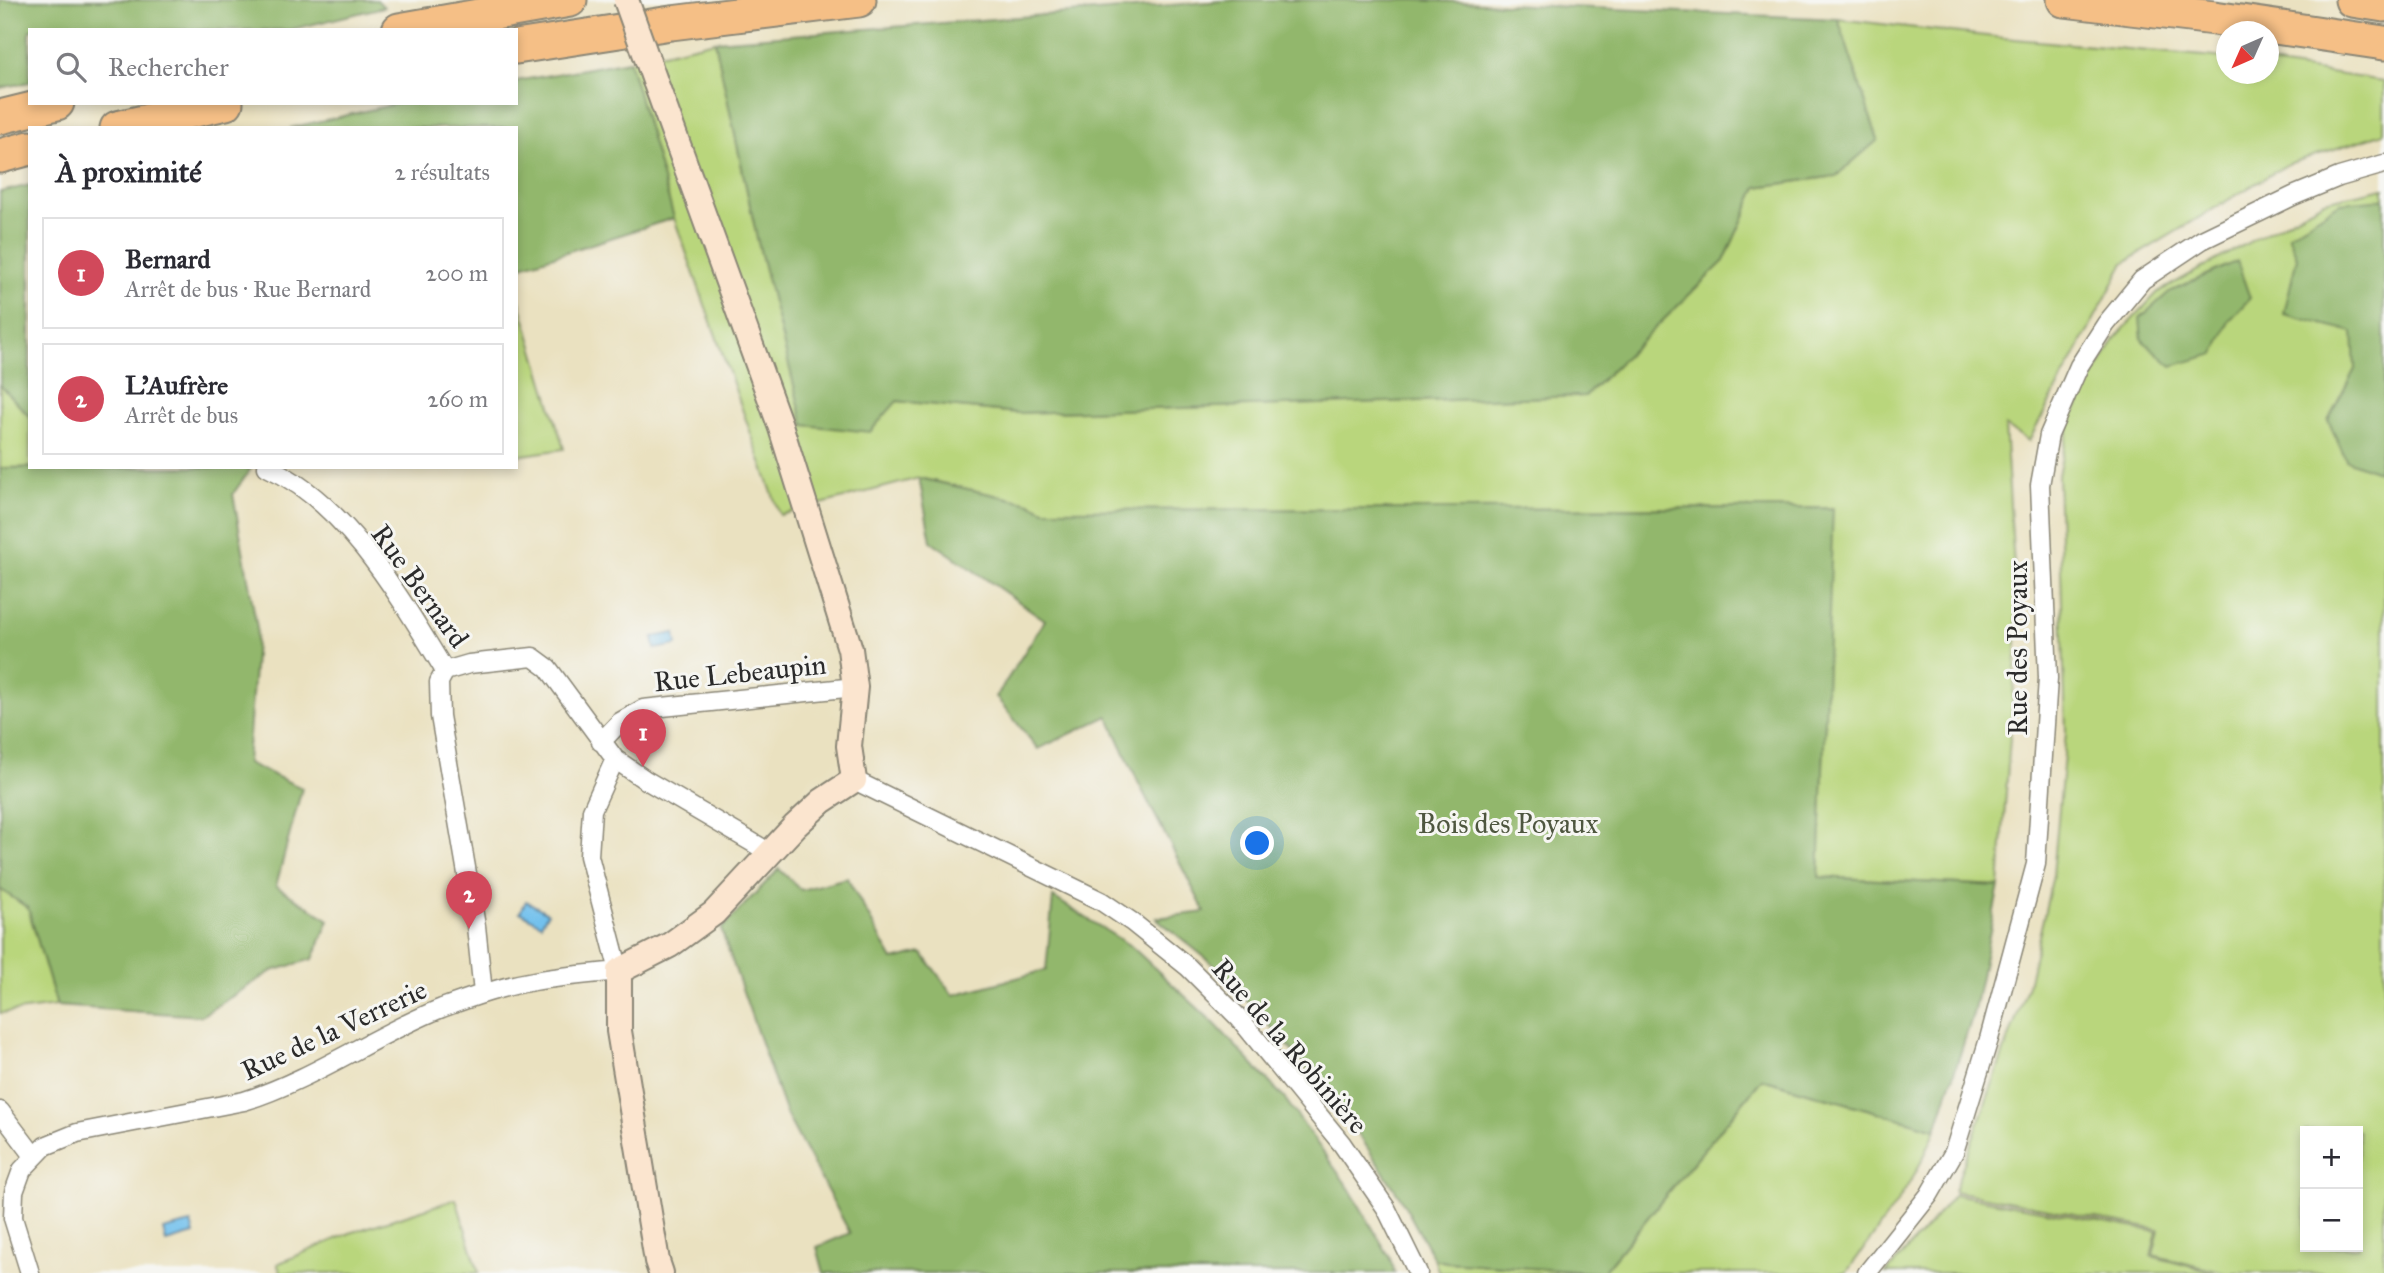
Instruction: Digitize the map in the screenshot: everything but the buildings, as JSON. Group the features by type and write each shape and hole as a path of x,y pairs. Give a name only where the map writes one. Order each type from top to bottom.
{"highway":[{"path":"411,28 570,0"},
{"path":"518,47 671,23 859,0"},
{"path":"2064,0 2214,18 2384,43"},
{"path":"2352,0 2384,5"},
{"path":"0,117 49,105"},
{"path":"126,126 217,105"},
{"path":"0,156 28,149"}],"street":[{"path":"619,971 687,934 713,913 795,826 822,802 854,780 849,746 855,687 850,649 793,464 626,0"},
{"name":"Rue des Poyaux","path":"1867,1273 1929,1195 1954,1152 1989,1039 2036,864 2048,678 2040,485 2049,435 2079,366 2106,324 2142,280 2192,247 2293,196 2339,177 2384,164"},
{"name":"Rue Bernard","path":"271,469 305,489 348,531 407,608 445,671 469,664 533,657 548,668 615,759 644,779 772,853"},
{"path":"445,671 439,682 440,716 476,926 484,993"},
{"name":"Rue Lebeaupin","path":"601,742 620,722 643,709 855,687"},
{"path":"615,759 592,810 589,856 619,971 619,1031 661,1273"},
{"name":"Rue de la Robinière","path":"854,780 1101,901 1188,967 1240,1019 1342,1144 1386,1208 1418,1273"},
{"name":"Rue de la Verrerie","path":"30,1273 13,1218 12,1203 22,1170 45,1146 76,1133 266,1094 290,1085 368,1042 440,1009 484,993 532,981 619,971"},
{"path":"0,1111 34,1156"}],"green space":[{"path":"0,0 377,0 384,7 297,28 28,28 28,82 0,88"},
{"path":"1234,0 1417,0 1838,19 1878,140 1836,176 1757,187 1724,261 1585,396 1018,413 897,401 870,432 804,425 757,238 715,41"},
{"path":"1838,19 2004,38 2216,57 2216,84 2279,84 2279,65 2384,81 2384,133 2288,164 2124,263 2029,441 2005,426 2016,598 2016,657 1999,886 1819,877 1832,508 1044,510 1030,503 919,478 780,515 674,218 629,61 715,41 757,238 804,424 896,401 1018,413 1585,396 1724,261 1757,187 1836,176 1877,140"},
{"path":"629,61 674,218 518,267 518,126 299,126 391,105 518,105 518,81"},
{"path":"28,185 28,415 0,385 0,192"},
{"path":"2384,188 2384,1273 2225,1273 2153,1255 2159,1230 1954,1191 2028,985 2053,875 2066,732 2058,475 2071,418 2116,337 2158,292 2324,201"},
{"path":"2384,199 2384,427 2378,472 2346,460 2328,420 2355,369 2353,332 2284,314 2297,257 2288,235 2340,203"},
{"path":"2237,261 2250,298 2229,321 2215,354 2172,366 2142,340 2140,318 2169,292"},
{"path":"518,297 564,449 518,456"},
{"path":"0,385 28,415 28,467 0,468"},
{"path":"0,468 251,469 233,494 257,628 247,763 302,788 276,886 329,920 313,959 272,971 201,1016 57,1006 28,908 0,889"},
{"name":"Bois des Poyaux","path":"919,478 1030,503 1044,510 1833,508 1819,877 1999,886 1974,1011 1936,1129 1762,1079 1602,1273 1434,1259 1400,1197 1351,1123 1285,1042 1213,964 1156,918 1205,912 1139,784 1108,716 1038,749 996,697 1045,620 931,541"},
{"path":"779,869 801,890 847,878 893,960 922,953 953,995 1046,970 1053,897 1132,947 1215,1024 1285,1099 1349,1188 1389,1256 1395,1273 824,1273 817,1247 850,1233 786,1114 721,929"},
{"path":"0,889 28,908 57,1006 0,1013"},
{"path":"1762,1079 1936,1129 1907,1186 1846,1273 1602,1273"},
{"path":"1954,1194 2157,1232 2151,1256 2215,1273 1886,1273"},
{"path":"456,1199 479,1273 281,1273 277,1264 350,1233"},
{"path":"1434,1259 1446,1262 1601,1273 1439,1273"}],"water":[{"path":"675,633 677,645 655,649 653,637"},
{"path":"526,901 548,913 541,924 520,912"},
{"path":"191,1223 194,1234 166,1242 163,1230"}],"place":[{"name":"Bernard","path":"643,767"},
{"name":"L'Aufrère","path":"469,929"}]}
